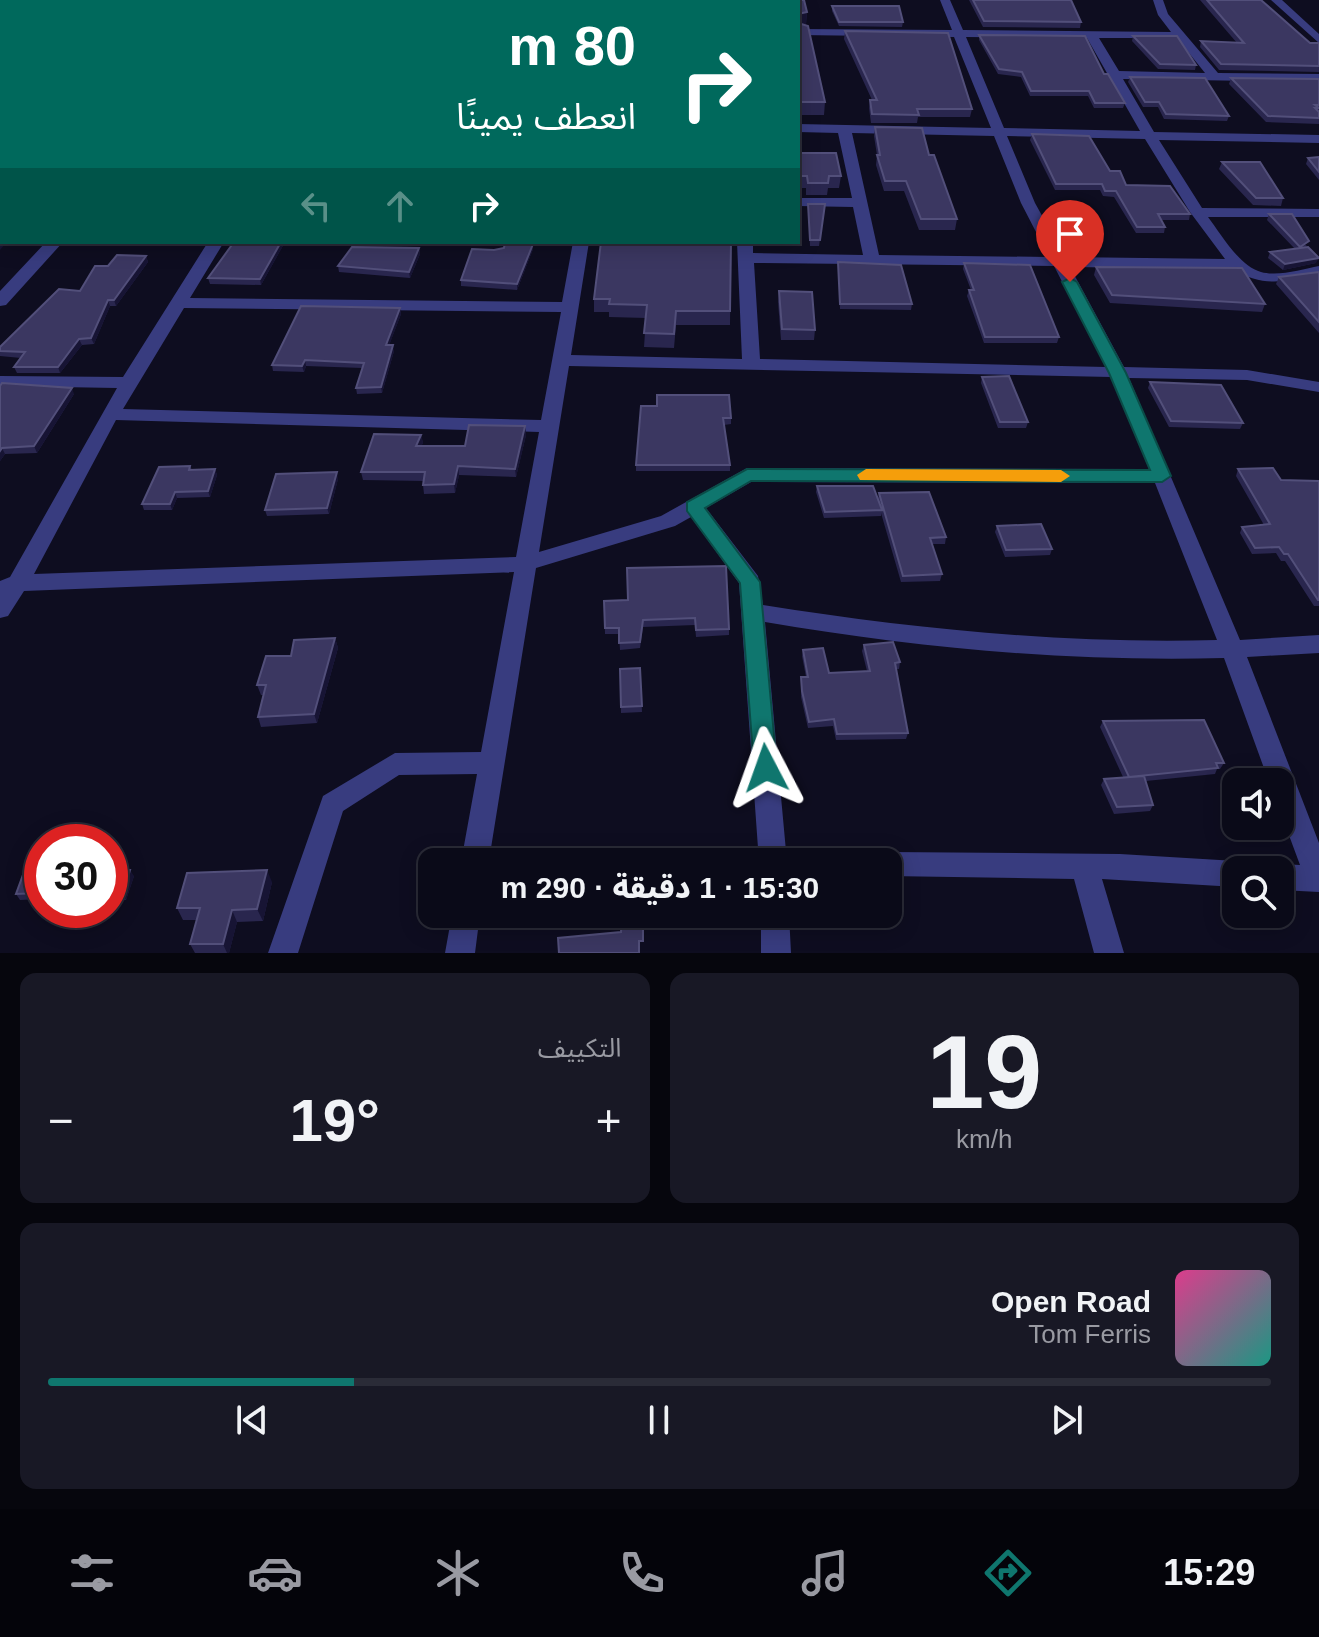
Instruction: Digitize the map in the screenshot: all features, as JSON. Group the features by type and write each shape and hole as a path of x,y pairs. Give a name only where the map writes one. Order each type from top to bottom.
{"street":[{"path":"945,0 1028,203 1118,373 1233,651 1319,879 1294,878"},
{"path":"1158,0 1163,15 1215,77"},
{"path":"1276,0 1319,40"},
{"path":"800,32 1180,35"},
{"path":"1091,34 1197,212 1239,264 1258,276 1319,271"},
{"path":"1116,75 1319,78"},
{"path":"800,128 1319,139"},
{"path":"844,129 872,260"},
{"path":"800,202 860,203"},
{"path":"1197,212 1317,215"},
{"path":"0,301 53,244"},
{"path":"0,610 9,586 128,383 215,244"},
{"path":"477,848 581,244"},
{"path":"751,363 745,250 872,260 1058,259 1239,264"},
{"path":"177,303 570,307"},
{"path":"560,360 1247,375 1319,387"},
{"path":"0,381 128,383"},
{"path":"110,414 549,426"},
{"path":"9,586 525,564 668,521 747,475 1162,476"},
{"path":"694,506 750,582 772,848"},
{"path":"754,612 990,645 1233,651 1319,644"},
{"path":"283,953 332,804 395,764 491,763"},
{"path":"902,864 1084,866 1222,873"},
{"path":"1084,866 1109,953"},
{"path":"460,953 464,928"},
{"path":"775,928 776,953"}],"building":[{"path":"800,0 804,0 807,12 800,14"},
{"path":"973,0 1071,0 1081,22 984,21"},
{"path":"1207,0 1261,0 1310,43 1319,43 1319,66 1221,64 1201,41 1244,43"},
{"path":"832,6 899,6 903,22 839,22"},
{"path":"800,24 808,26 825,102 800,102"},
{"path":"845,31 948,33 972,109 917,109 919,115 872,114 870,100 877,100"},
{"path":"979,35 1085,36 1104,74 1108,74 1125,103 1095,103 1089,91 1031,91 1022,72 999,69"},
{"path":"1133,36 1177,36 1196,65 1160,64"},
{"path":"1130,77 1205,78 1229,116 1166,114 1159,102 1145,102"},
{"path":"1231,78 1319,79 1319,105 1315,105 1319,108 1315,108 1319,118 1268,116"},
{"path":"875,127 922,128 929,155 934,155 957,219 921,219 906,181 885,181 877,155 880,155"},
{"path":"1032,134 1089,136 1110,171 1120,171 1126,185 1170,186 1190,214 1158,214 1165,227 1137,227 1116,191 1105,191 1102,184 1056,184"},
{"path":"800,153 836,153 841,176 829,176 828,183 808,183 807,176 800,176"},
{"path":"1319,157 1319,172 1308,158"},
{"path":"1222,162 1260,162 1283,198 1256,198"},
{"path":"808,204 825,204 820,240 810,240"},
{"path":"1269,214 1292,214 1309,241 1300,247"},
{"path":"233,244 280,244 260,279 208,278"},
{"path":"505,244 533,244 517,284 461,280 472,249 504,248"},
{"path":"601,244 731,244 730,311 676,311 674,334 644,333 647,305 609,304 610,299 594,299"},
{"path":"352,247 419,248 409,272 338,266"},
{"path":"1308,247 1319,258 1285,264 1270,252"},
{"path":"117,255 146,256 114,300 108,300 91,338 79,339 58,367 14,367 25,352 0,351 0,347 59,289 80,291 95,266 108,266"},
{"path":"838,262 901,265 912,304 840,304"},
{"path":"964,263 1030,265 1059,337 985,337 969,290 974,290"},
{"path":"1096,267 1242,268 1265,304 1112,295"},
{"path":"1319,272 1319,322 1279,277"},
{"path":"779,291 812,292 815,330 782,329"},
{"path":"301,306 400,308 386,345 393,345 381,387 356,388 364,363 305,360 302,366 272,365"},
{"path":"1009,376 1028,422 1000,422 982,377"},
{"path":"1150,382 1221,385 1243,423 1171,421"},
{"path":"2,383 72,388 34,446 2,448 0,451"},
{"path":"657,395 729,395 731,418 723,418 730,465 636,465 641,406 657,406"},
{"path":"469,425 525,426 515,469 458,466 454,484 423,485 425,472 361,472 374,434 421,435 416,446 465,446"},
{"path":"190,466 189,470 215,469 208,491 175,492 170,504 142,504 159,467"},
{"path":"1273,468 1281,480 1319,481 1319,600 1288,554 1284,554 1279,547 1255,548 1242,527 1270,524 1238,469"},
{"path":"337,472 327,508 265,510 276,474"},
{"path":"817,486 873,486 882,510 825,512"},
{"path":"929,492 946,537 930,538 942,574 903,576 879,493"},
{"path":"1041,524 1052,549 1006,550 997,526"},
{"path":"726,566 729,629 696,630 695,618 643,620 640,642 619,643 619,628 605,628 604,601 628,600 627,568"},
{"path":"335,638 314,714 258,717 266,685 257,685 266,656 291,656 294,640"},
{"path":"893,642 900,662 895,663 908,733 837,734 834,719 809,722 802,691 801,677 808,677 803,650 823,648 829,673 870,671 864,645"},
{"path":"640,668 642,706 621,707 620,669"},
{"path":"1204,720 1224,763 1216,763 1218,768 1129,777 1103,721"},
{"path":"1144,776 1153,805 1117,807 1104,779"},
{"path":"267,870 257,909 232,910 223,944 190,944 200,908 177,908 187,873"},
{"path":"24,872 24,894 16,894"},
{"path":"621,928 643,928 639,953 559,953 558,938 621,932"}],"slow traffic":[{"path":"866,475 1061,476"}],"route":[{"path":"766,768 750,582 694,506 747,475 1162,476 1118,373 1070,282"}]}
